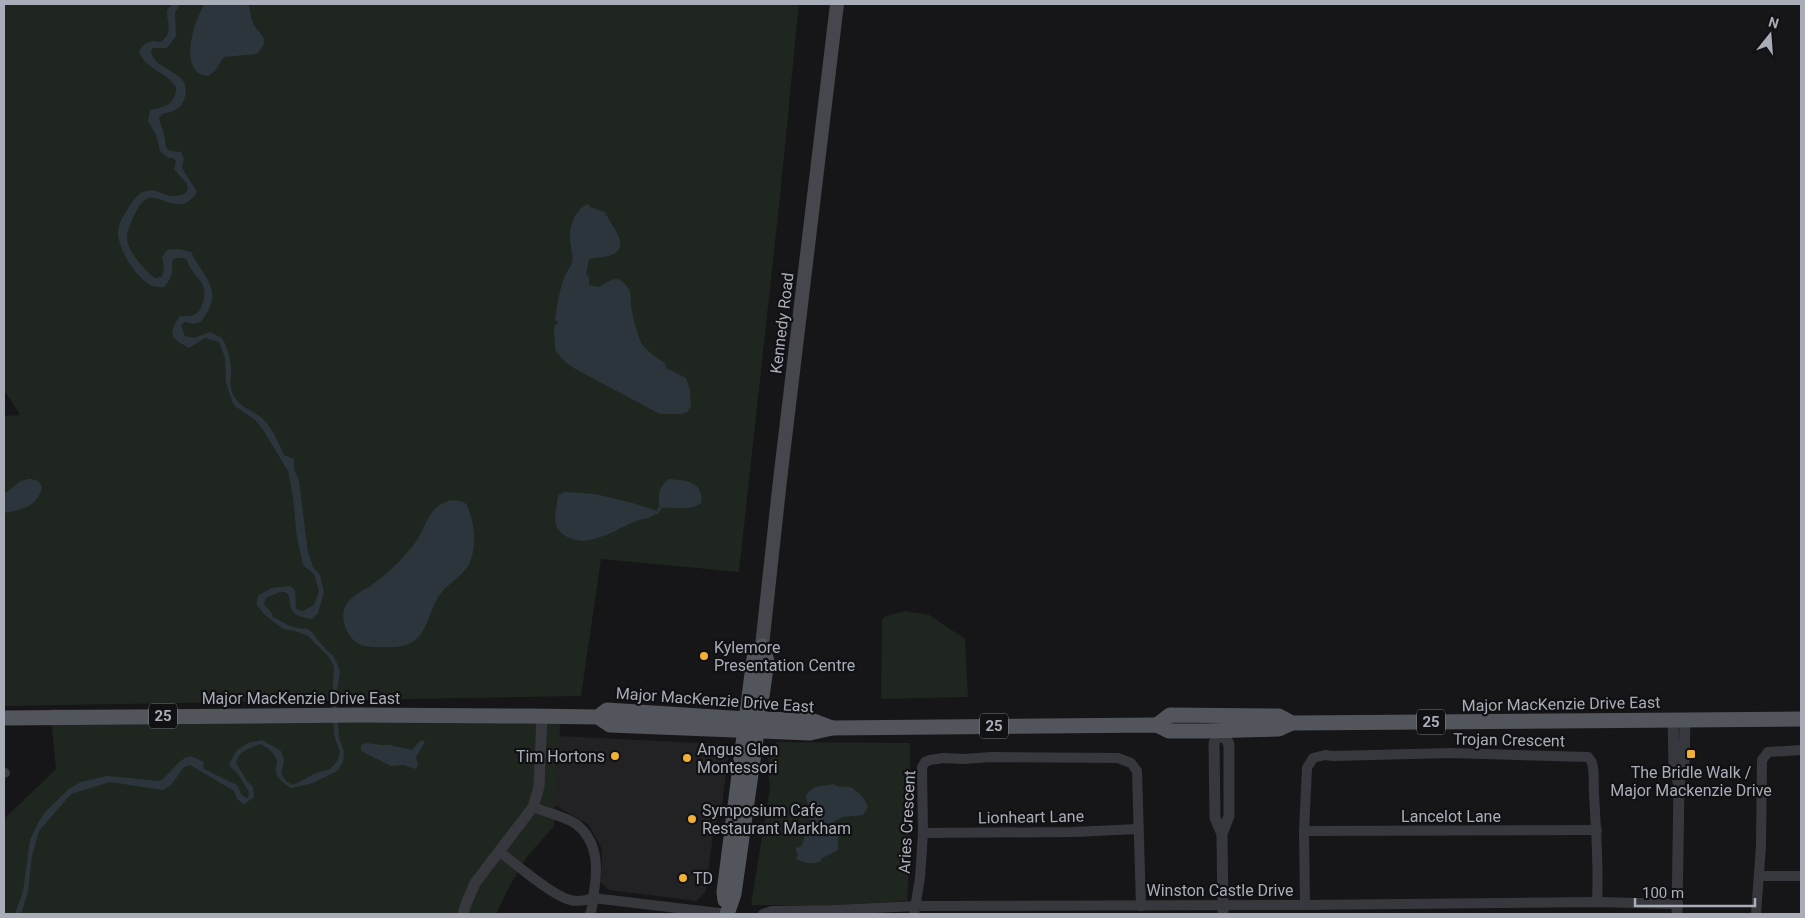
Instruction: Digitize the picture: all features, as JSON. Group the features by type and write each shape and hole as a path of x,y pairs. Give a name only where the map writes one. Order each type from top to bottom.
{"main road":[{"name":"Kennedy Road","path":"727,914 734,894 751,725 767,661 762,646 780,480 838,4"},
{"name":"Major MacKenzie Drive East","path":"4,718 360,714 598,717 607,710 751,725 811,720 832,728 1156,725 1169,731 1279,729 1292,723 1801,719"},
{"name":"Major MacKenzie Drive East","path":"1156,725 1170,715 1279,716 1292,723"}],"street":[{"path":"463,914 475,883 533,807 539,787 542,716"},
{"path":"1677,909 1679,784 1684,764 1679,720"},
{"path":"1221,731 1214,744 1215,818 1222,834 1223,910"},
{"path":"1756,914 1762,818 1762,760 1768,752 1801,750"},
{"name":"Trojan Crescent","path":"1305,905 1304,831 1307,768 1313,758 1325,755 1390,756 1451,753 1588,757 1593,770 1597,830 1597,902"},
{"name":"Aries Crescent","path":"915,910 923,833 922,767 925,762 943,758 992,757 1118,758 1131,763 1137,771 1141,906"},
{"path":"533,807 575,824 589,838 596,862 590,914"},
{"name":"Lionheart Lane","path":"923,833 1074,832 1138,829"},
{"name":"Lancelot Lane","path":"1304,831 1597,830"},
{"path":"500,852 556,894 569,900 593,898 727,914"},
{"path":"1759,876 1801,876"},
{"name":"Winston Castle Drive","path":"763,914 772,912 1141,906 1223,910 1305,905 1597,902 1677,909"}],"shaded area":[{"path":"4,4 799,4 739,572 601,559 581,696 4,706 4,416 20,415 4,390"},
{"path":"173,4 180,4 175,13 176,36 167,48 152,48 151,53 161,65 180,77 186,90 184,100 180,106 162,114 159,118 167,148 171,151 181,152 184,159 182,168 197,192 190,200 183,204 170,203 156,198 143,201 129,227 128,243 137,260 155,278 162,277 164,268 162,257 167,250 179,249 191,252 210,285 212,301 201,322 194,324 185,322 181,325 185,336 194,338 210,332 222,338 229,356 231,366 230,382 235,398 241,405 259,415 266,422 284,455 294,459 294,469 299,481 308,552 313,567 320,575 324,592 318,613 312,619 301,617 294,613 290,606 289,595 285,592 280,592 266,598 264,605 272,613 273,617 290,626 306,628 312,632 334,657 340,672 336,699 339,738 344,751 343,762 337,771 313,783 291,788 282,782 276,773 277,761 272,752 261,744 249,748 242,752 236,763 253,787 254,797 243,804 237,799 234,791 190,765 184,767 171,785 163,790 110,782 71,794 39,831 32,856 28,892 21,914 15,914 23,891 30,840 39,821 46,811 70,788 81,782 107,776 160,781 184,758 193,757 204,762 203,768 206,770 237,785 241,794 248,798 249,792 236,771 229,764 237,750 248,743 262,740 281,751 284,760 281,774 287,782 293,785 316,773 330,769 337,762 340,752 334,735 332,699 334,667 329,657 308,636 283,629 264,614 257,605 259,595 272,588 290,586 295,590 296,609 303,611 314,605 319,591 314,574 303,565 297,538 288,471 262,428 255,420 235,406 232,401 226,382 225,358 219,342 205,338 189,348 177,341 172,335 172,331 180,316 196,314 202,305 204,297 203,285 189,266 187,260 176,258 172,261 171,275 164,287 152,286 134,270 119,239 118,232 121,222 131,203 139,194 153,190 175,196 186,193 188,189 187,184 174,169 176,161 173,158 168,158 160,151 156,135 148,121 150,110 161,108 172,101 176,93 176,87 167,77 151,67 139,51 148,42 160,42 167,35 169,28 167,10"},
{"path":"205,4 248,4 253,23 264,38 264,44 256,54 224,57 215,71 208,76 199,73 193,66 191,56 191,45 196,21"},
{"path":"588,204 590,207 605,212 620,242 620,248 616,253 606,257 589,259 586,274 589,277 589,285 599,287 609,281 618,279 627,287 630,293 635,324 642,344 665,363 666,368 686,378 690,390 691,406 687,412 681,414 660,414 577,370 565,362 555,350 554,326 558,323 555,319 558,300 564,278 572,263 571,230 576,214 583,206"},
{"path":"28,479 37,481 42,488 36,500 28,507 4,513 4,494 21,481"},
{"path":"669,479 687,481 697,486 700,491 701,503 687,508 660,508 660,492 663,485"},
{"path":"565,492 595,494 629,502 655,510 657,513 595,539 584,541 573,539 562,534 556,525 555,516 558,496"},
{"path":"452,500 467,504 471,517 474,531 474,546 468,566 441,593 424,630 411,643 401,646 368,647 358,643 350,636 344,624 343,612 347,603 395,565 417,540 437,507"},
{"path":"904,611 929,615 965,639 968,697 881,699 882,620 884,617"},
{"path":"50,709 561,714 554,826 526,858 496,914 4,914 4,819 56,769"},
{"path":"559,736 721,744 729,750 722,806 714,825 706,891 697,901 609,890 601,882 602,849 589,825 551,803"},
{"path":"421,740 425,742 416,757 418,766 415,769 404,765 391,766 361,750 361,745 367,743 390,745 412,750"},
{"path":"777,742 910,743 910,851 907,901 834,905 751,905 770,788 769,758"},
{"path":"833,784 850,787 855,790 864,799 868,807 863,815 843,817 833,822 833,825 840,834 838,850 821,859 820,862 810,863 801,861 796,858 798,855 796,847 798,848 802,845 811,825 806,795 815,787"}],"waterway":[{"path":"657,513 660,508"}],"place":[{"name":"Kylemore Presentation Centre","path":"704,656"},
{"name":"The Bridle Walk / Major Mackenzie Drive","path":"1691,754"},
{"name":"Tim Hortons","path":"615,756"},
{"name":"Angus Glen Montessori","path":"687,758"},
{"name":"Symposium Cafe Restaurant Markham","path":"692,819"},
{"name":"TD","path":"683,878"}]}
